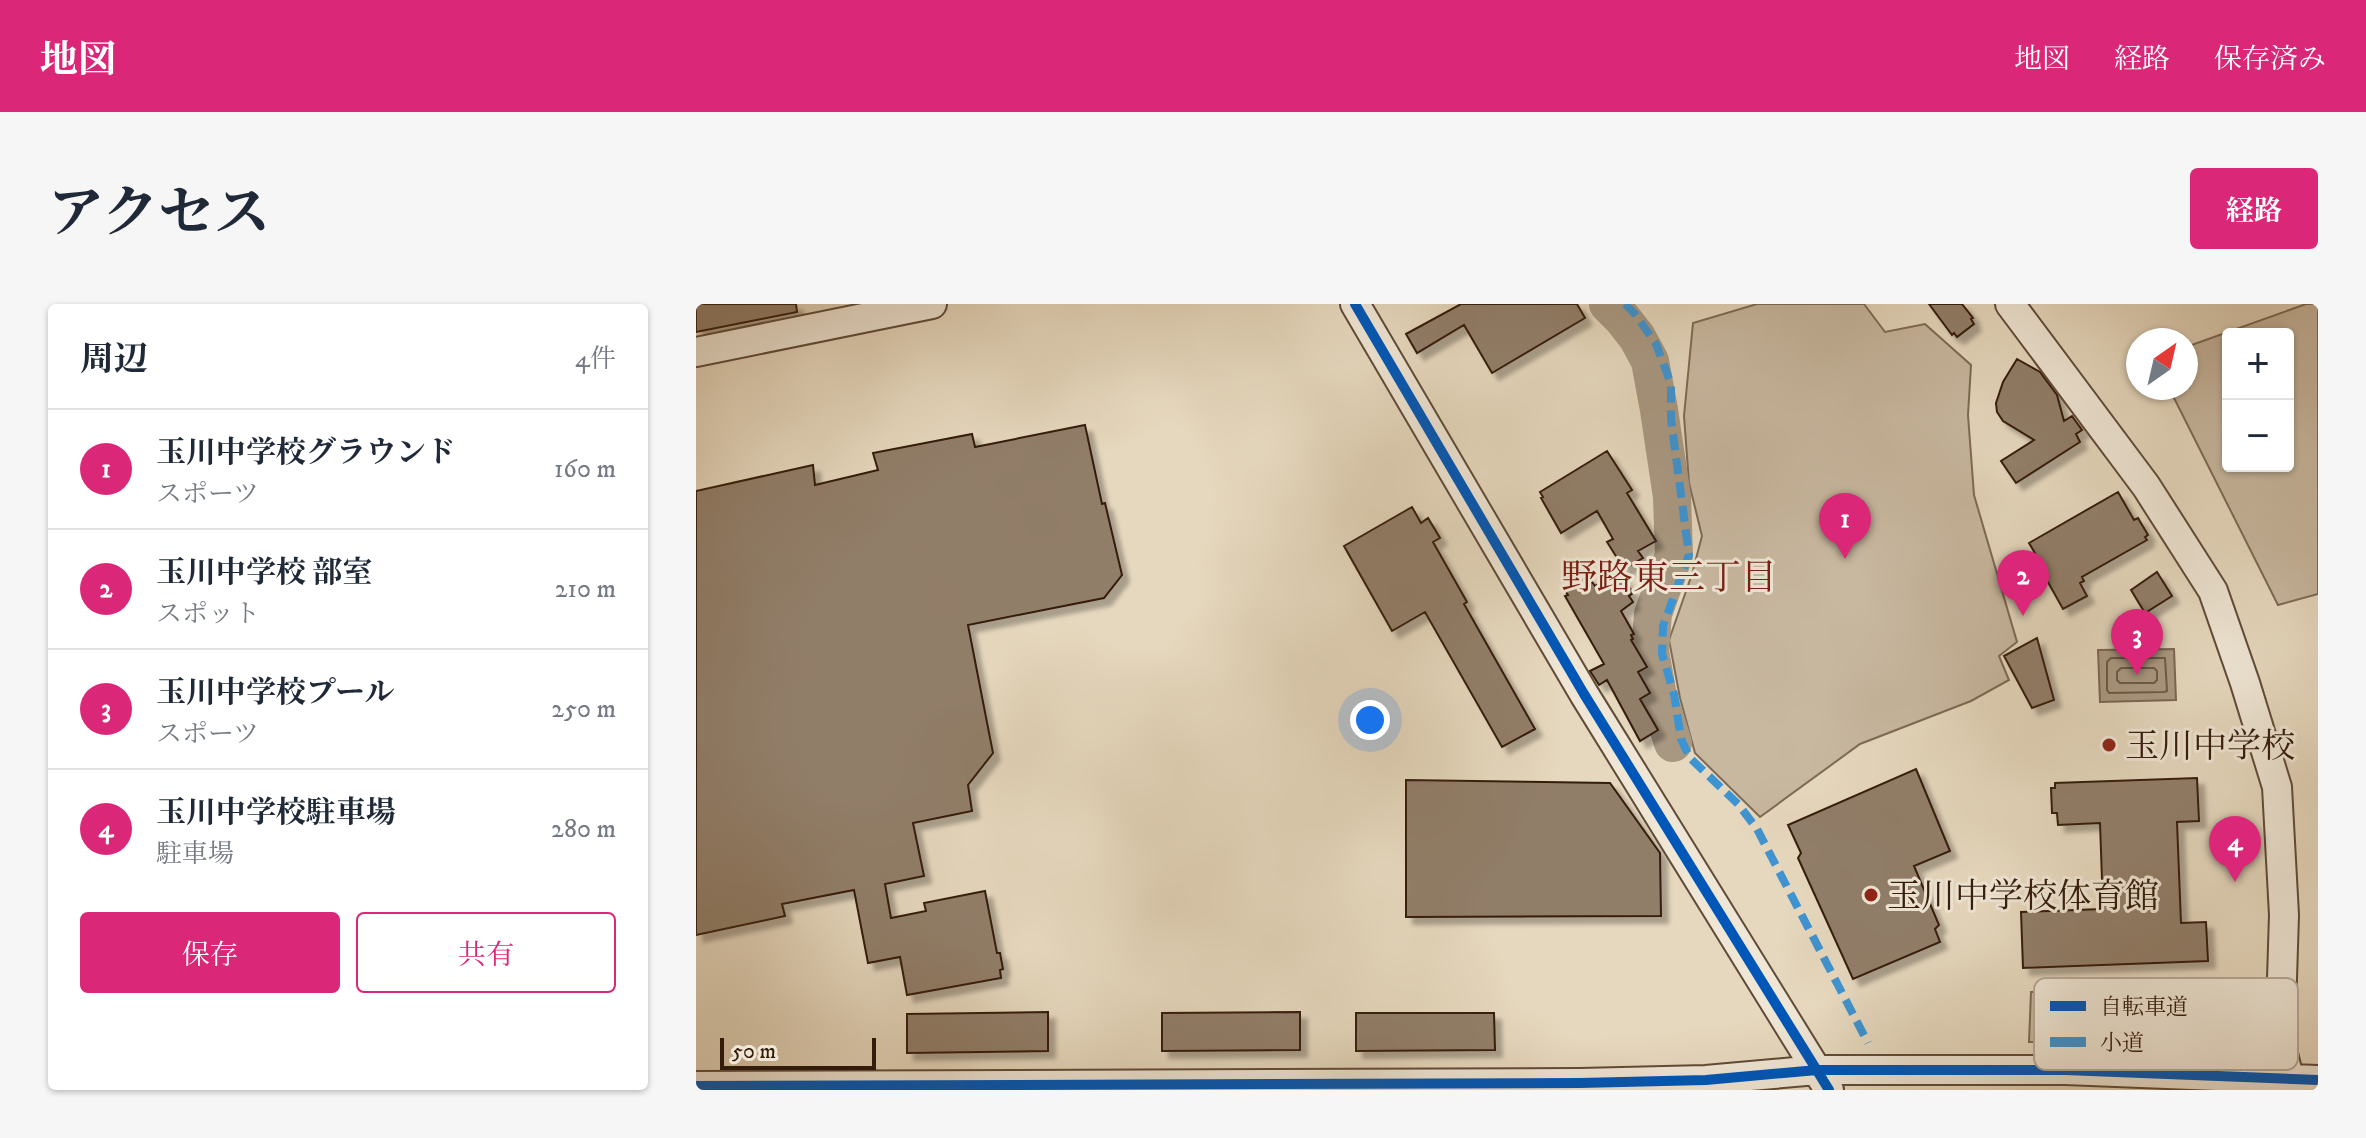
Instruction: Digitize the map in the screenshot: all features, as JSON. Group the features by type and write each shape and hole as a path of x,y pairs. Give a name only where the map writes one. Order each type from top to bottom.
{"street":[{"path":"696,352 932,304"},
{"path":"1355,304 1584,694 1823,1080"},
{"path":"2010,304 2146,486 2213,591 2277,787 2284,915 2282,978"},
{"path":"696,1086 1580,1083 1823,1080 2065,1070 2154,1082 2290,1085 2318,1080"}],"shaded area":[{"path":"1757,304 1864,304 1885,332 1925,324 1971,365 1968,415 1974,495 2017,642 1999,656 2009,680 1971,701 1860,744 1760,817 1695,753 1669,640 1702,536 1689,483 1684,416 1693,323"},
{"path":"2306,304 2318,304 2318,594 2278,605 2175,400 2198,400 2198,343 2222,334 2222,472 2294,472 2294,328 2239,328"},
{"path":"2031,992 2034,992 2034,1042 2029,1042"}],"water":[{"path":"2174,649 2176,700 2100,702 2098,650"}],"building":[{"path":"696,304 796,304 797,312 696,332"},
{"path":"1461,304 1577,304 1585,318 1492,373 1464,325 1417,353 1406,334"},
{"path":"1929,304 1962,304 1974,324 1957,337 1954,333 1952,335"},
{"path":"2017,359 2040,372 2057,395 2064,421 2072,416 2082,430 2076,434 2080,442 2016,483 2001,461 2034,440 2003,421 1996,403 2003,382"},
{"path":"1085,425 1102,504 1105,503 1122,575 1104,598 968,625 993,753 968,785 972,811 913,823 924,876 885,884 891,918 926,911 924,903 985,891 1003,969 1000,970 1001,978 907,995 900,957 868,963 854,890 782,904 785,916 696,935 696,491 813,465 815,485 878,470 873,453 972,434 975,447"},
{"path":"1607,451 1632,490 1627,493 1656,541 1638,551 1643,558 1624,569 1607,542 1613,539 1597,511 1561,533 1540,492"},
{"path":"2118,492 2134,520 2138,518 2148,535 2145,537 2147,540 2082,577 2084,581 2080,583 2087,596 2063,609 2029,543"},
{"path":"1412,507 1421,523 1428,518 1440,538 1433,542 1467,602 1464,604 1535,729 1502,747 1425,612 1392,631 1344,546"},
{"path":"1619,571 1633,593 1629,596 1633,602 1621,611 1634,634 1631,640 1647,667 1638,672 1650,693 1640,699 1658,730 1640,741 1607,680 1599,685 1590,671 1604,664 1565,596 1568,595 1565,591 1588,576 1595,586"},
{"path":"2157,572 2172,596 2145,613 2131,590"},
{"path":"2037,638 2054,700 2032,708 2004,656"},
{"name":"玉川中学校体育館","path":"1916,769 1950,851 1914,866 1939,925 1935,929 1940,942 1853,979 1798,858 1801,853 1788,825"},
{"name":"玉川中学校","path":"2197,778 2199,821 2177,822 2181,923 2206,922 2208,961 2023,968 2021,912 2103,909 2100,823 2058,825 2057,813 2052,813 2051,788 2055,788 2055,783"},
{"path":"1406,780 1610,783 1660,853 1661,916 1406,917"},
{"path":"1048,1012 1048,1051 907,1053 907,1014"},
{"path":"1300,1012 1300,1050 1162,1051 1162,1013"},
{"path":"1356,1013 1494,1013 1495,1050 1356,1051"}],"waterway":[{"path":"1608,304 1637,337 1650,361 1672,497 1674,555 1653,614 1650,651 1658,696 1673,743"}],"marked path":[{"path":"1625,304 1656,344 1671,384 1671,419 1689,555 1663,626 1662,654 1674,694 1681,739 1690,758 1738,804 1757,829 1868,1043"}],"cycle path":[{"path":"1355,304 1584,694 1829,1090"},
{"path":"696,1086 1580,1083 1706,1080 1817,1070 2065,1070 2318,1080"}],"place":[{"name":"玉川中学校グラウンド","path":"1845,559"},
{"name":"玉川中学校 部室","path":"2023,616"},
{"name":"玉川中学校プール","path":"2137,675"},
{"name":"玉川中学校","path":"2109,745"},
{"name":"玉川中学校駐車場","path":"2235,882"},
{"name":"玉川中学校体育館","path":"1871,895"}],"district":[{"name":"野路東三丁目","path":"1669,576"}]}
